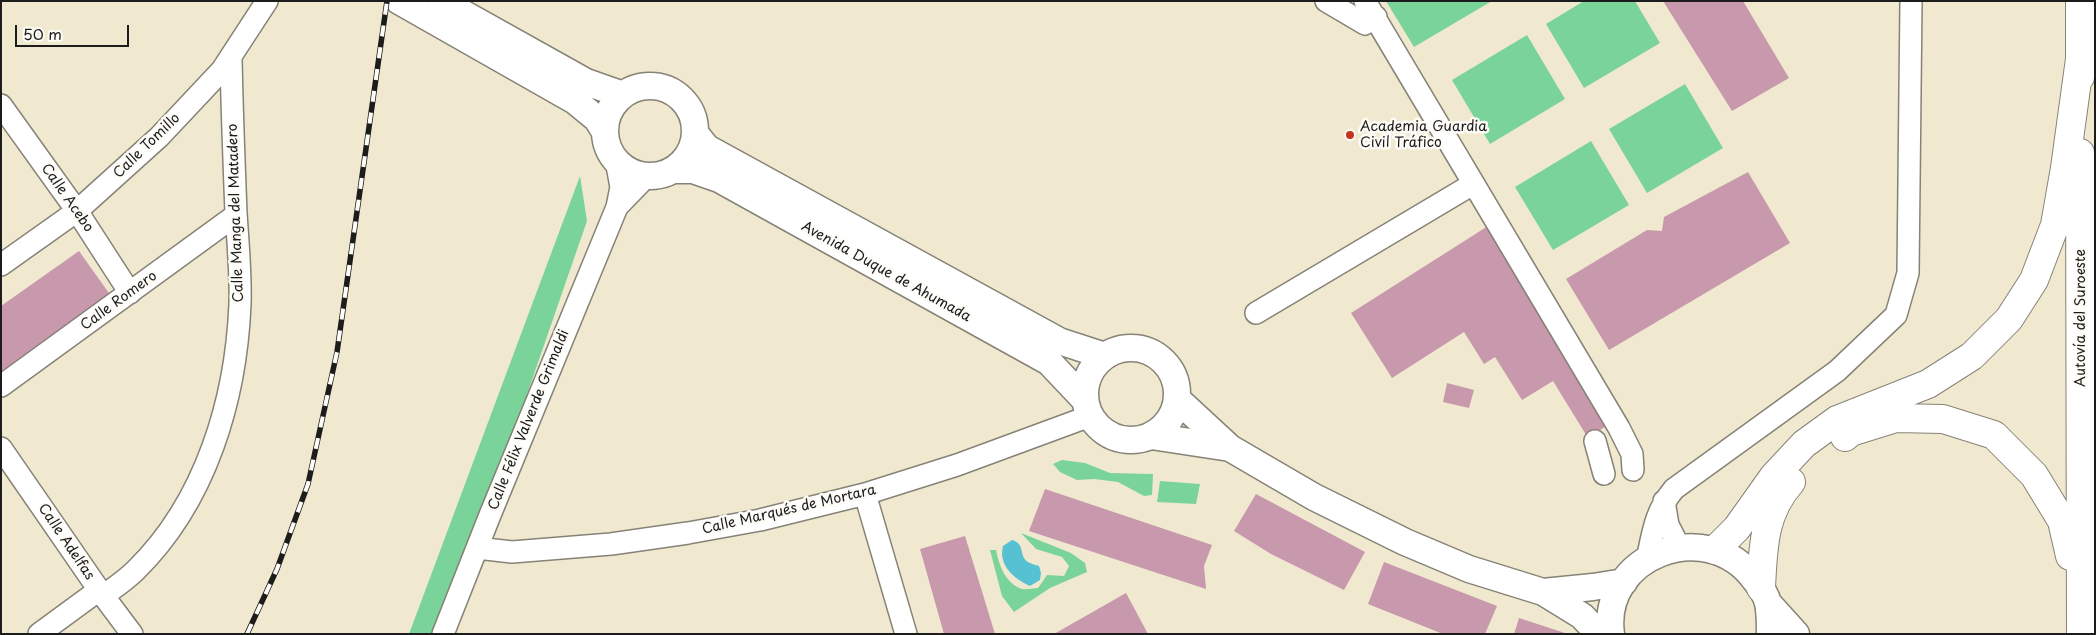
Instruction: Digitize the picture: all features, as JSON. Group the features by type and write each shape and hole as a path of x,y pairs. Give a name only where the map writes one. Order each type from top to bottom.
{"highway":[{"name":"Autovía del Suroeste","path":"2080,1 2081,634"},
{"path":"1715,550 1737,528 1774,476 1804,444 1837,420 1928,384 1972,356 2009,319 2034,280 2054,225 2065,168 2080,59"},
{"path":"1765,596 1763,541 1771,512 1785,488 1812,459 1851,432 1896,418 1943,419 1994,435 2034,474 2062,521 2081,601"}],"main road":[{"path":"420,5 586,82 623,95"},
{"path":"420,5 575,101 597,119 605,132 607,144 616,160 635,174 659,175 674,170 688,156 693,146 695,133 691,111 685,102 670,90 650,86 640,87 623,95 610,111 605,132"},
{"name":"Avenida Duque de Ahumada","path":"695,133 707,148 1059,341 1105,356"},
{"name":"Avenida Duque de Ahumada","path":"674,170 693,170 719,180 1040,357 1048,362 1087,408"},
{"path":"1137,348 1153,353 1169,366 1177,382 1178,400 1173,415 1165,427 1152,436 1135,441 1119,439 1101,430 1087,408 1086,381 1093,367 1105,356 1121,349 1137,348"},
{"path":"1178,400 1230,448 1314,497 1405,542 1469,569 1543,592 1582,616 1599,634"},
{"path":"1152,436 1230,448"},
{"path":"1611,634 1610,626 1614,603 1624,582 1647,560 1668,550 1691,546 1715,550 1733,558 1749,572 1765,596 1796,634"},
{"path":"1543,592 1624,582"},
{"path":"1765,596 1770,634"}],"street":[{"name":"Calle Tomillo","path":"1,265 77,211 159,137 231,58 267,1"},
{"path":"1326,1 1366,24 1370,9"},
{"path":"1647,560 1657,514 1664,501 1674,489 1837,371 1896,315 1908,273 1911,1"},
{"path":"1370,9 1619,428 1632,454 1633,470"},
{"name":"Calle Manga del Matadero","path":"39,634 135,572 162,542 186,505 209,459 226,408 234,363 240,306 240,264 236,215 231,58"},
{"name":"Calle Acebo","path":"1,106 9,133 77,211 130,293"},
{"name":"Calle Félix Valverde Grimaldi","path":"444,634 477,548 617,207 621,187 616,160"},
{"name":"Calle Félix Valverde Grimaldi","path":"617,207 647,176"},
{"path":"1256,313 1474,184"},
{"name":"Calle Romero","path":"1,386 236,215"},
{"name":"Calle Marqués de Mortara","path":"477,548 512,552 611,544 760,520 866,494 957,465 1087,408"},
{"path":"1595,441 1604,474"},
{"name":"Calle Adelfas","path":"1,448 101,593 132,634"},
{"path":"866,494 906,634"},
{"path":"1664,501 1668,525 1680,548"}],"green space":[{"path":"1386,1 1492,1 1414,47"},
{"path":"1584,1 1635,1 1660,43 1584,88 1546,24"},
{"path":"1527,35 1565,99 1490,144 1452,80"},
{"path":"1685,84 1723,148 1647,193 1609,129"},
{"path":"1591,141 1629,205 1553,250 1515,187"},
{"path":"580,176 587,221 444,634 409,634"},
{"path":"1062,460 1085,463 1110,473 1153,474 1152,495 1144,496 1118,482 1094,479 1077,480 1060,472 1053,464"},
{"path":"1160,481 1200,484 1196,504 1157,502"},
{"path":"1021,533 1071,553 1085,563 1087,572 1050,588 1014,612 1002,596 990,550 996,550 999,562 1007,578 1022,589 1038,588 1047,575 1064,576 1069,566 1062,557 1036,549"}],"water":[{"path":"1012,540 1019,544 1023,556 1029,563 1039,566 1040,580 1030,586 1013,575 1005,565 1002,553 1003,546"}],"building":[{"path":"1663,1 1743,1 1789,78 1732,111"},
{"path":"1748,172 1790,243 1609,350 1566,279 1647,230 1662,231 1664,217"},
{"path":"1488,226 1611,423 1588,438 1553,381 1522,400 1495,357 1484,364 1464,332 1392,378 1351,313"},
{"path":"79,251 116,303 1,383 1,306"},
{"path":"1447,383 1474,390 1469,408 1443,402"},
{"path":"1045,489 1212,545 1204,566 1206,589 1029,531"},
{"path":"1256,494 1365,552 1344,590 1271,554 1234,531"},
{"path":"965,536 995,634 944,634 920,549"},
{"path":"1384,562 1497,606 1485,634 1443,634 1368,604"},
{"path":"1126,593 1148,634 1054,634"},
{"path":"1519,618 1565,633 1565,634 1514,634"}],"railway":[{"path":"247,634 277,569 308,484 337,352 387,1"}],"place":[{"name":"Academia Guardia Civil Tráfico","path":"1350,135"}]}
